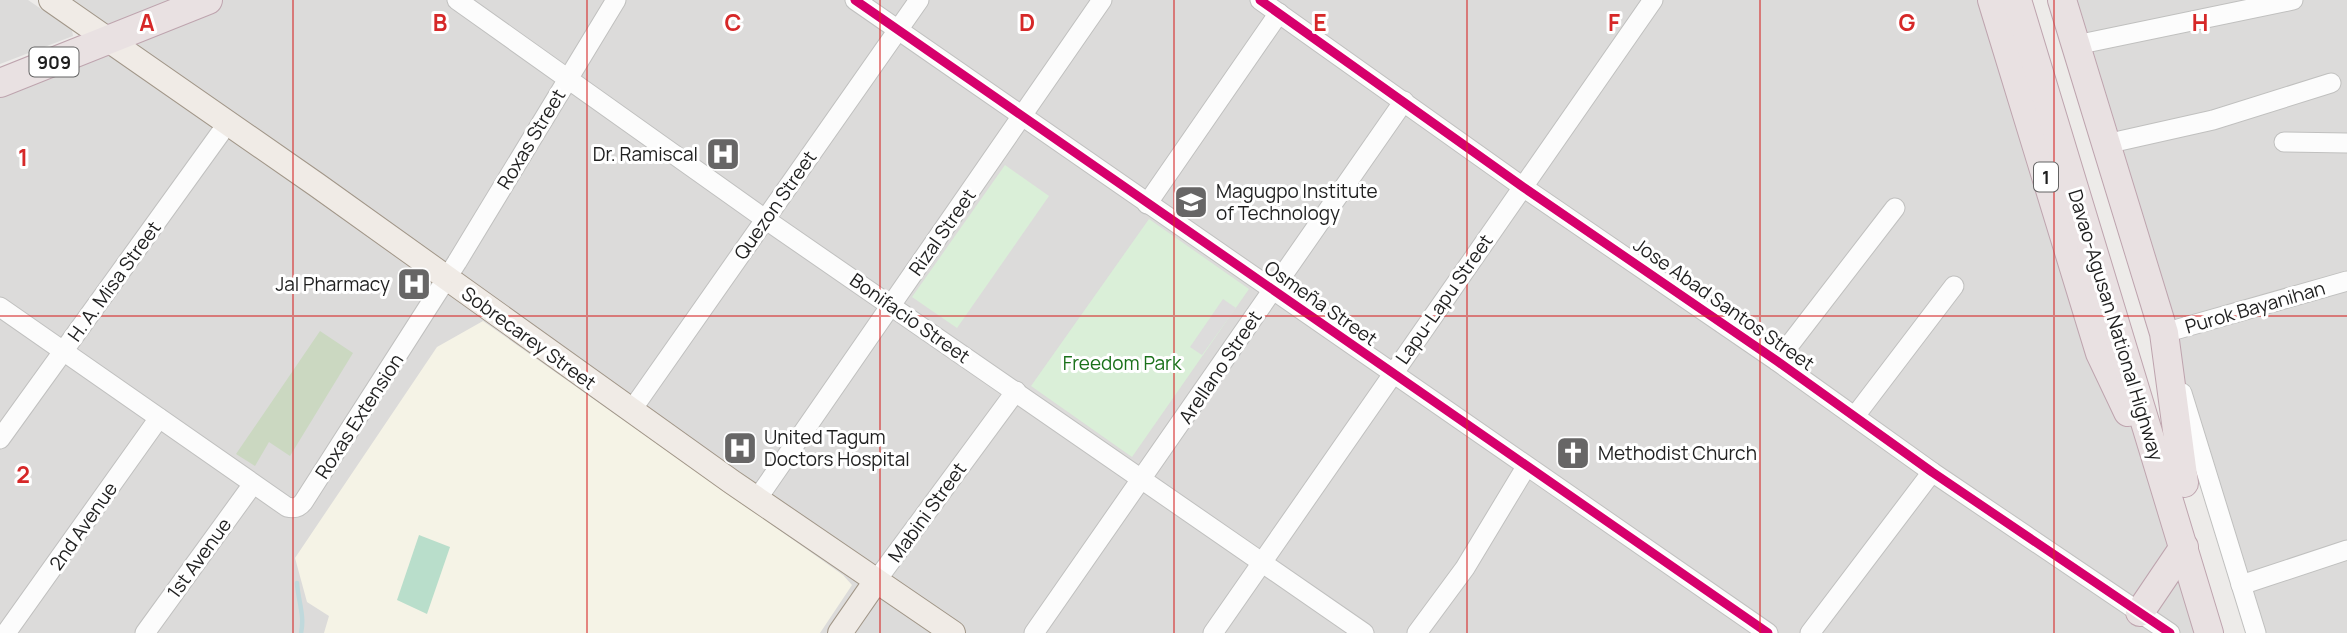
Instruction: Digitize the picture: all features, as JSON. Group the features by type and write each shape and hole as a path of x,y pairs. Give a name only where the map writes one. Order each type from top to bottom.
{"highway":[{"name":"909","path":"0,83 208,0"},
{"name":"Davao-Agusan National Highway","path":"1992,0 2099,353 2175,487"},
{"name":"Davao-Agusan National Highway","path":"2017,0 2175,487 2229,633"},
{"name":"Davao-Agusan National Highway","path":"2036,0 2175,487"},
{"name":"Davao-Agusan National Highway","path":"2062,0 2164,333 2175,487 2184,547 2209,633"},
{"path":"2140,612 2184,547"}],"main road":[{"name":"Sobrecarey Street","path":"51,0 317,185 631,411 953,633"},
{"name":"Mabini Street","path":"840,633 876,580"}],"street":[{"name":"Bonifacio Street","path":"457,0 765,219 1364,633"},
{"name":"Roxas Street","path":"446,278 616,0"},
{"name":"Osmeña Street","path":"855,0 1768,633"},
{"name":"Quezon Street","path":"631,411 919,0"},
{"name":"Rizal Street","path":"757,499 1102,0"},
{"name":"Jose Abad Santos Street","path":"1260,0 1523,187 1856,416 1932,472 2170,633"},
{"name":"Lapu-Lapu Street","path":"1213,633 1653,0"},
{"path":"2076,45 2293,0"},
{"path":"1147,204 1279,13"},
{"path":"2106,144 2213,120 2331,83"},
{"name":"Arellano Street","path":"1034,633 1404,101"},
{"name":"H. A. Misa Street","path":"0,439 227,124"},
{"path":"2284,142 2347,143"},
{"path":"1777,361 1895,208"},
{"name":"Roxas Extension","path":"253,484 287,507 293,509 302,505 446,278"},
{"name":"Purok Bayanihan","path":"2164,333 2347,281"},
{"path":"1856,416 1954,286"},
{"path":"0,307 253,484"},
{"path":"2164,333 2256,633"},
{"name":"Mabini Street","path":"876,580 1016,391"},
{"name":"2nd Avenue","path":"6,633 159,418"},
{"path":"1417,633 1465,568 1527,467"},
{"path":"1810,633 1932,472"},
{"name":"1st Avenue","path":"145,633 253,484"},
{"path":"2241,585 2347,550"}],"shaded area":[{"path":"0,0 28,0 72,30 73,36 0,64"},
{"path":"63,0 2002,0 2212,633 0,633 0,71 101,28"},
{"path":"2062,0 2347,0 2347,633 2261,633"},
{"path":"1223,299 1236,308 1202,355 1190,347"},
{"path":"483,321 843,575 852,585 820,633 324,633 329,616 307,602 295,558 437,347"}],"green space":[{"path":"1005,165 1049,196 957,328 912,297"},
{"name":"Freedom Park","path":"1149,219 1249,289 1132,457 1031,386"},
{"path":"320,331 353,353 290,456 269,442 255,466 236,454"},
{"path":"419,535 450,547 427,614 397,600"}],"waterway":[{"path":"297,583 302,614 301,633"}],"cycle path":[{"path":"855,0 1768,633"},
{"path":"1260,0 1932,472 2170,633"}],"place":[{"name":"Dr. Ramiscal","path":"723,154"},
{"name":"Magugpo Institute of Technology","path":"1191,202"},
{"name":"Jal Pharmacy","path":"414,284"},
{"name":"United Tagum Doctors Hospital","path":"740,448"},
{"name":"Methodist Church","path":"1573,453"}]}
